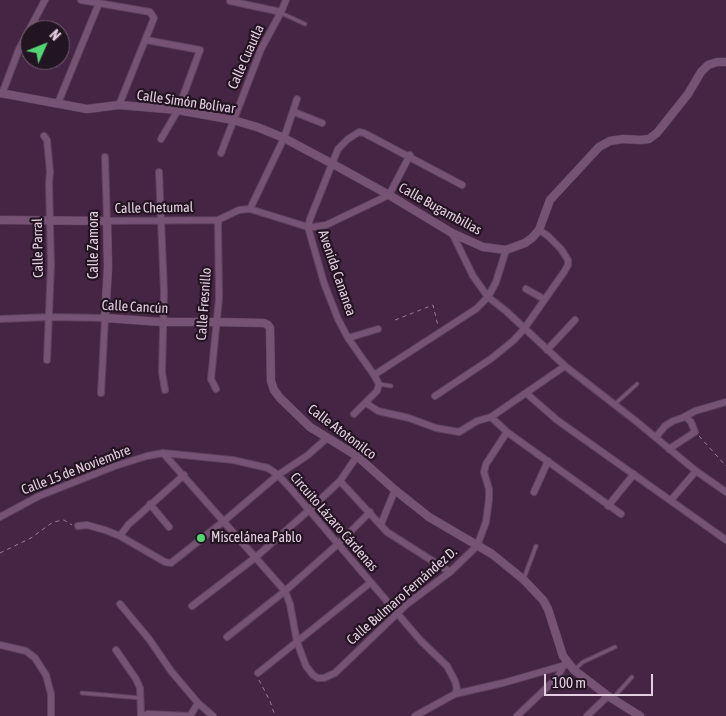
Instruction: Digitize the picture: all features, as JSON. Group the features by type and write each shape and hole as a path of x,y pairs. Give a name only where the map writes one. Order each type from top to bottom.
{"street":[{"path":"1,94 20,49 45,0"},
{"path":"81,0 150,12 153,15 154,21 119,105"},
{"name":"Calle Cuautla","path":"221,153 261,49 286,0"},
{"path":"230,1 281,12"},
{"path":"58,104 99,3"},
{"path":"146,40 200,50 178,110 161,139"},
{"path":"374,375 476,309 488,297 496,282 506,250 525,243 539,230 550,200 599,147 610,141 649,139 657,134 688,94 701,72 717,62 726,62"},
{"name":"Calle Simón Bolívar","path":"1,94 87,109 119,105 178,110 233,120 284,138 332,164"},
{"path":"250,209 284,138 297,99"},
{"path":"294,112 322,123"},
{"name":"Avenida Cananea","path":"379,384 348,338 330,300 308,227 338,149 348,139 359,132 369,135 410,156"},
{"name":"Calle Parral","path":"44,136 47,140 50,161 50,317 47,360"},
{"path":"218,220 239,210 250,209 308,227 326,225 389,195 410,156 462,184"},
{"name":"Calle Zamora","path":"100,393 108,267 105,157"},
{"name":"Calle Bugambilias","path":"332,164 389,195 452,233 483,246 506,250"},
{"path":"160,172 160,220 164,291 162,372 165,390"},
{"name":"Calle Chetumal","path":"0,220 218,220"},
{"name":"Calle Fresnillo","path":"216,389 211,379 219,298 218,220"},
{"path":"436,396 492,358 514,340 564,272 568,265 568,260 561,249 539,230"},
{"path":"452,233 473,276 488,297 565,366 615,404 696,471 726,492"},
{"path":"526,289 544,299"},
{"name":"Calle Cancún","path":"0,319 50,317 105,318 162,322 216,322 268,325"},
{"path":"547,350 575,320"},
{"name":"Calle Atotonilco","path":"268,325 270,328 271,381 274,390 310,427 357,456 429,517 492,554 523,579 543,600 548,609 568,666"},
{"path":"348,338 378,330"},
{"path":"366,403 378,411 459,432 477,421 490,416 565,366"},
{"path":"354,414 377,391 379,384"},
{"path":"526,393 558,420 726,540"},
{"path":"656,437 665,426 696,411 726,402"},
{"path":"490,416 507,432 620,514"},
{"path":"670,449 695,432 686,416"},
{"path":"478,546 486,522 489,499 489,489 484,472 486,464 507,432"},
{"path":"78,526 87,525 120,536 166,562 172,563 278,475 308,455 327,438"},
{"path":"163,453 285,591 290,604 297,642"},
{"name":"Circuito Lázaro Cárdenas","path":"163,453 233,460 268,468 278,475 397,614 447,666 455,681 457,689 455,694"},
{"name":"Calle 15 de Noviembre","path":"0,518 39,496 115,466 163,453"},
{"path":"192,606 256,557 308,511 340,481 357,456"},
{"path":"534,492 548,461"},
{"path":"671,500 696,471"},
{"path":"608,506 634,474"},
{"path":"120,536 128,525 150,504 184,475"},
{"path":"340,481 395,538 450,572"},
{"path":"381,524 395,490"},
{"path":"150,504 169,526"},
{"path":"227,637 285,591 338,544 370,512"},
{"name":"Calle Bulmaro Fernández D.","path":"297,642 306,666 312,675 324,678 335,673 418,595 450,572 478,546"},
{"path":"258,673 370,583"},
{"path":"120,604 149,639 171,671 198,703 213,716"},
{"path":"0,645 26,650 35,658 46,675 51,694 51,716"},
{"path":"116,650 136,679 143,716 148,714 190,716 198,703"},
{"path":"415,716 426,713 455,694 568,666"},
{"path":"568,666 610,697 640,716"},
{"path":"517,716 568,666"},
{"path":"587,716 610,697"}],"lane":[{"path":"281,12 305,24"},
{"path":"379,384 391,386"},
{"path":"615,404 637,384"},
{"path":"523,579 536,546"},
{"path":"568,666 583,662 615,647"},
{"path":"610,697 632,677"},
{"path":"82,693 141,698"}],"path":[{"path":"395,320 433,305 440,332"},
{"path":"695,432 726,466"},
{"path":"0,553 30,538 53,522 59,520 78,526"},
{"path":"258,673 258,678 270,702 270,708 274,716"}],"place":[{"name":"Miscelánea Pablo","path":"201,538"}]}
